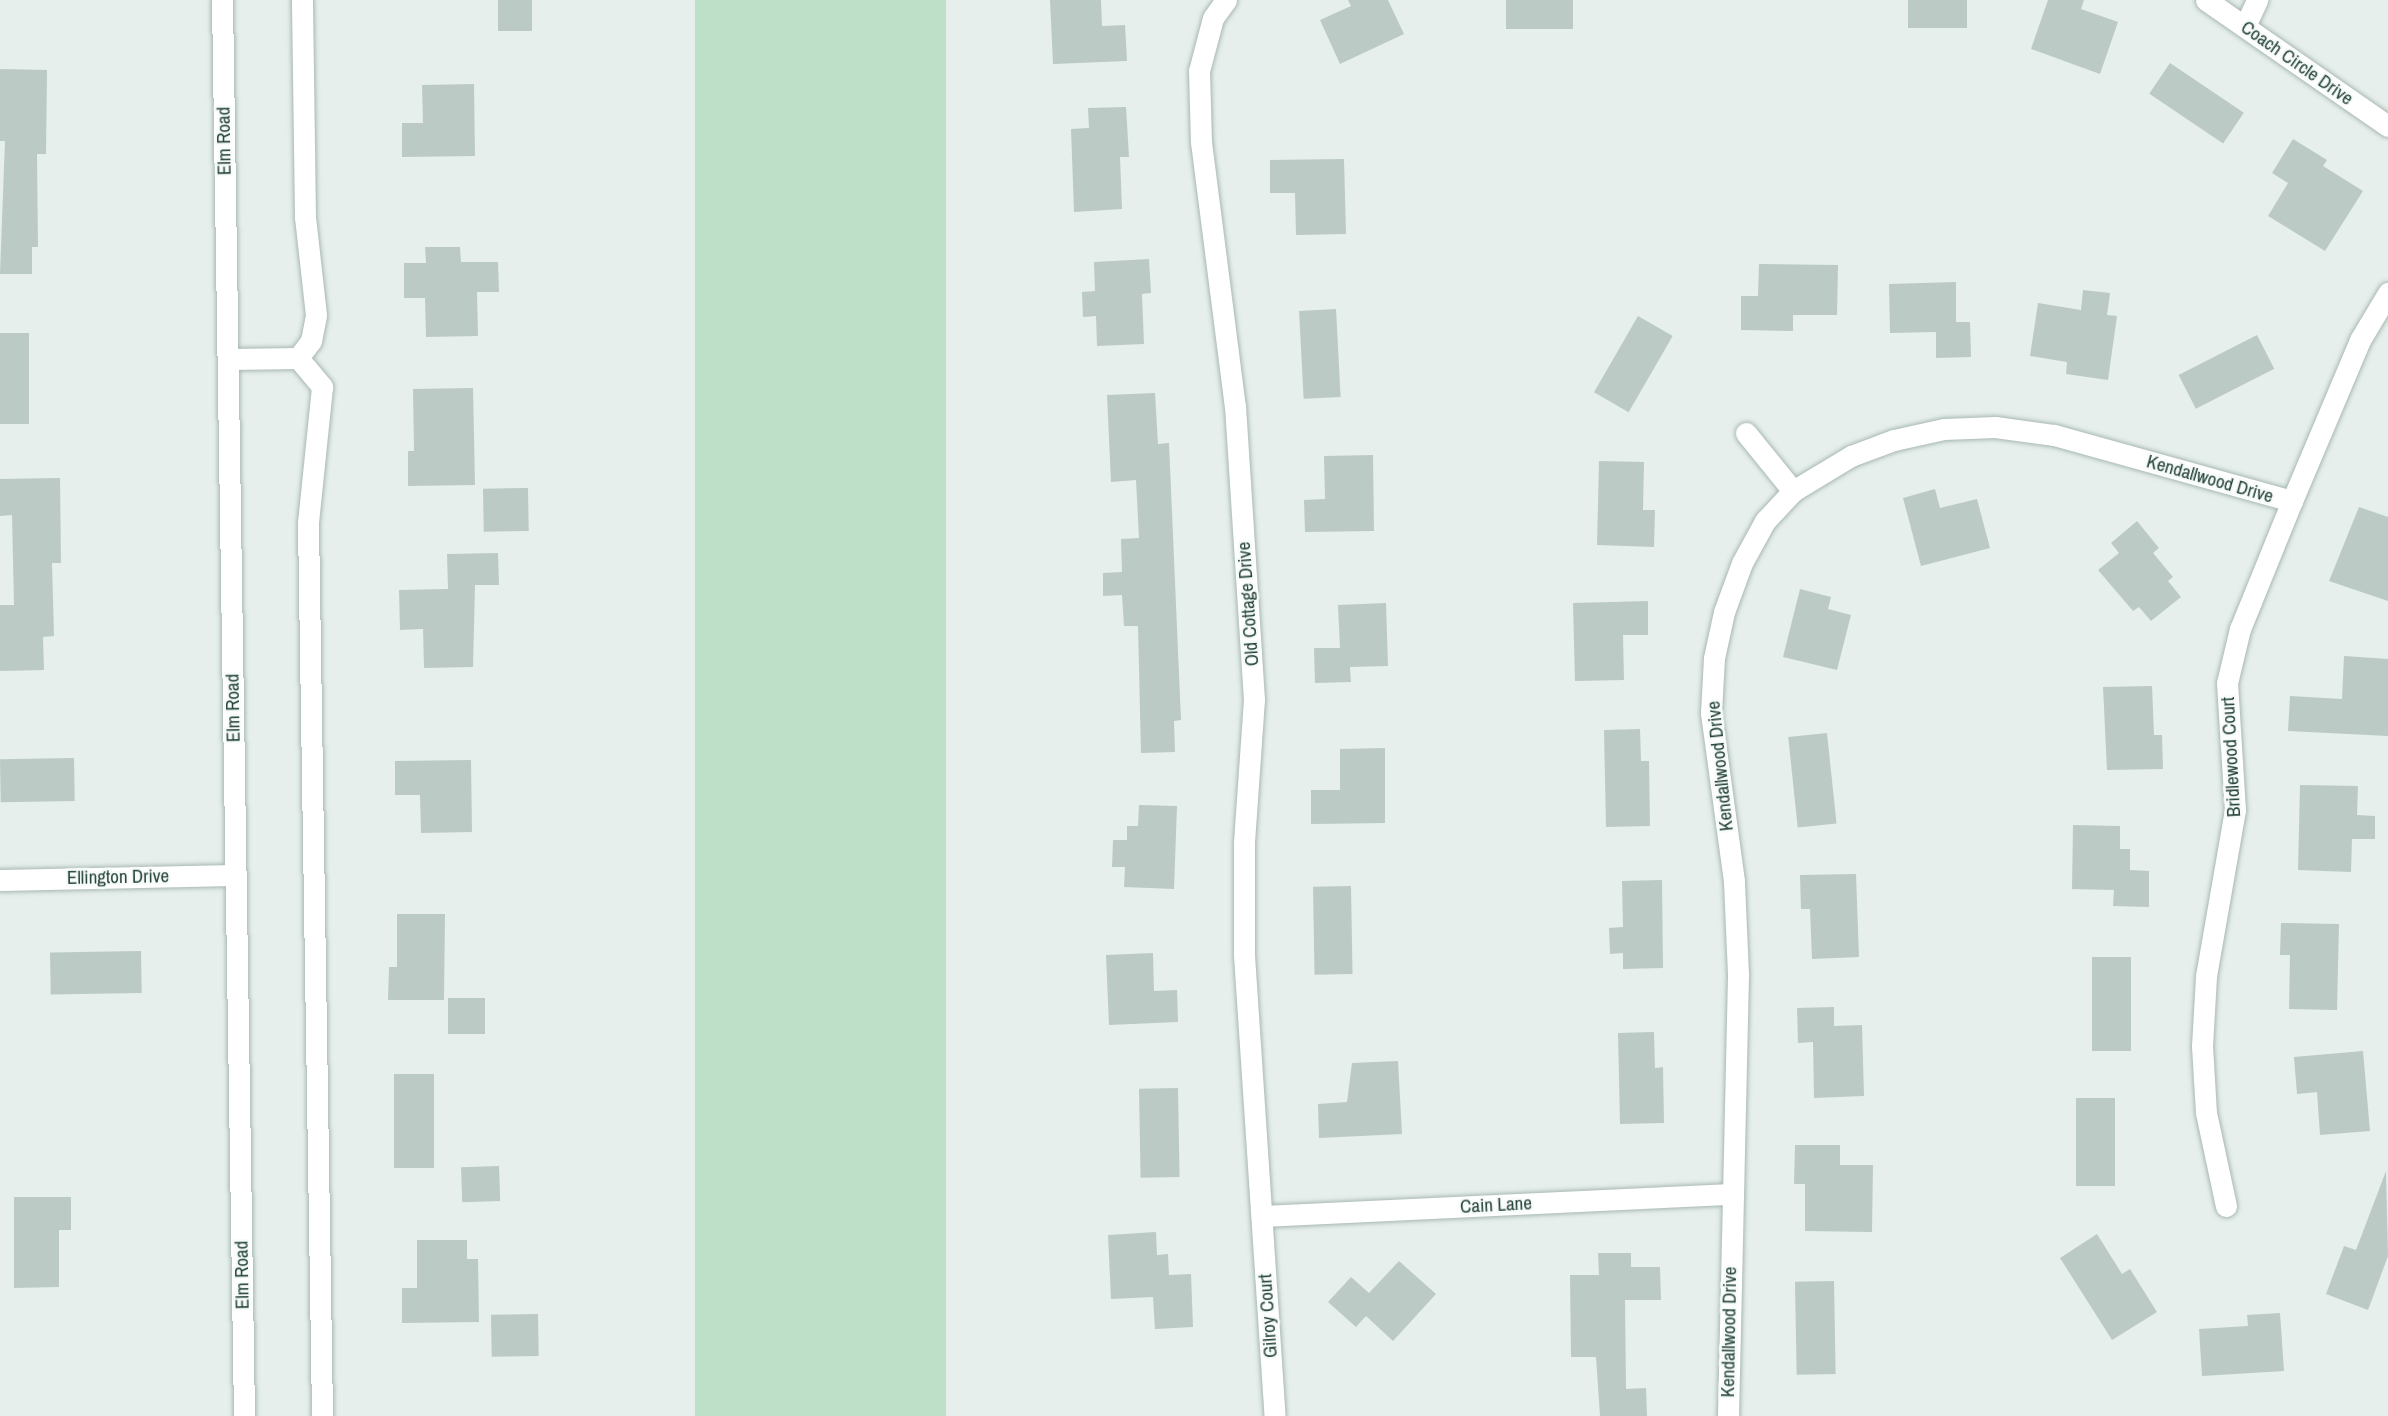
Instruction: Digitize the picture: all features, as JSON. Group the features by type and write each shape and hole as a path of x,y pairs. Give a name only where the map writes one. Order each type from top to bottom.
{"street":[{"name":"Elm Road","path":"222,0 244,1416"},
{"path":"298,358 311,341 316,315 305,217 302,0"},
{"name":"Old Cottage Drive","path":"1226,0 1213,18 1199,71 1201,142 1235,405 1254,699 1244,843 1244,955 1262,1216"},
{"name":"Coach Circle Drive","path":"2206,0 2388,126"},
{"path":"2245,26 2257,0"},
{"name":"Bridlewood Court","path":"2226,1206 2206,1113 2202,1046 2206,976 2235,810 2227,683 2240,629 2292,502 2360,340 2388,293"},
{"path":"229,359 298,358"},
{"path":"298,358 323,387 324,404 308,523 322,1416"},
{"name":"Kendallwood Drive","path":"1728,1416 1738,974 1734,881 1711,713 1714,658 1742,563 1765,521 1793,491 1851,456 1894,440 1944,429 1995,427 2054,435 2292,502"},
{"path":"1746,433 1793,491"},
{"name":"Ellington Drive","path":"0,880 235,875"},
{"name":"Cain Lane","path":"1262,1216 1731,1194"},
{"name":"Gilroy Court","path":"1262,1216 1275,1416"}],"green space":[{"path":"695,0 946,0 946,1416 695,1416"}],"building":[{"path":"498,0 532,0 532,31 498,31"},
{"path":"1050,0 1101,0 1102,26 1125,25 1127,61 1053,64"},
{"path":"1348,0 1388,0 1404,34 1340,64 1320,20 1351,6"},
{"path":"1506,0 1573,0 1573,29 1506,29"},
{"path":"1908,0 1967,0 1967,28 1908,28"},
{"path":"2048,0 2084,0 2081,9 2118,22 2100,74 2031,49"},
{"path":"2170,63 2244,113 2223,143 2149,94"},
{"path":"0,69 47,70 46,154 37,154 38,247 32,247 32,274 0,274 5,141 0,141"},
{"path":"474,84 475,156 402,157 402,123 423,123 422,85"},
{"path":"1126,107 1129,157 1120,157 1122,209 1074,212 1071,129 1089,128 1088,108"},
{"path":"2293,139 2327,160 2323,166 2363,191 2325,251 2268,216 2288,183 2272,173"},
{"path":"1344,159 1346,234 1296,235 1295,193 1270,193 1270,160"},
{"path":"425,247 460,247 461,262 498,262 499,292 477,292 478,336 426,337 425,298 404,298 404,263 426,263"},
{"path":"1149,259 1151,293 1142,294 1144,344 1097,346 1096,316 1083,317 1082,292 1095,291 1094,262"},
{"path":"1759,264 1838,265 1837,315 1793,315 1793,331 1741,330 1741,296 1758,296"},
{"path":"1956,282 1956,322 1970,322 1971,357 1936,358 1936,332 1890,333 1889,284"},
{"path":"2083,290 2110,293 2107,315 2117,316 2108,380 2066,374 2067,362 2030,356 2038,303 2081,310"},
{"path":"1336,309 1341,397 1304,399 1299,311"},
{"path":"1638,316 1673,336 1629,412 1594,392"},
{"path":"0,333 29,333 29,424 0,424"},
{"path":"2257,335 2274,369 2196,409 2179,375"},
{"path":"473,388 475,485 408,486 408,451 414,451 413,389"},
{"path":"1155,393 1158,444 1169,443 1181,720 1174,721 1175,752 1141,753 1138,626 1124,626 1122,595 1103,596 1103,573 1122,572 1121,539 1139,538 1136,480 1111,482 1107,395"},
{"path":"1373,455 1374,531 1305,532 1304,500 1325,499 1324,456"},
{"path":"1599,461 1644,462 1643,510 1655,510 1654,547 1597,545"},
{"path":"60,478 61,563 52,563 54,636 43,637 44,670 0,671 0,605 14,605 12,515 0,516 0,479"},
{"path":"528,488 529,531 484,532 483,489"},
{"path":"1935,489 1940,508 1977,499 1990,548 1921,566 1903,498"},
{"path":"2359,507 2388,517 2388,601 2329,581"},
{"path":"2137,521 2159,548 2153,553 2173,577 2168,581 2181,597 2151,621 2139,607 2133,611 2098,570 2119,553 2111,543"},
{"path":"498,553 499,585 475,585 473,667 424,668 423,629 400,630 399,590 448,589 447,554"},
{"path":"1800,589 1831,597 1828,609 1851,615 1837,670 1783,657"},
{"path":"1648,601 1648,635 1623,635 1624,680 1575,681 1573,603"},
{"path":"1386,603 1388,666 1350,667 1351,682 1315,683 1314,648 1340,648 1338,605"},
{"path":"2344,656 2388,659 2388,736 2288,731 2290,696 2342,699"},
{"path":"2152,686 2154,735 2162,735 2163,769 2107,770 2103,687"},
{"path":"1640,729 1641,761 1649,761 1650,826 1606,827 1604,730"},
{"path":"1827,733 1837,824 1798,828 1788,737"},
{"path":"1385,748 1385,823 1311,824 1311,790 1340,790 1340,749"},
{"path":"74,758 75,801 1,802 0,759"},
{"path":"471,760 472,832 421,833 420,795 395,795 395,761"},
{"path":"2300,785 2358,786 2357,815 2375,816 2375,839 2352,839 2351,872 2298,870"},
{"path":"1139,805 1177,806 1174,889 1124,887 1125,867 1112,867 1113,840 1127,840 1127,826 1138,826"},
{"path":"2073,825 2120,826 2120,849 2130,849 2130,870 2149,871 2149,907 2113,906 2114,890 2072,889"},
{"path":"1856,874 1859,957 1812,959 1810,909 1801,909 1800,875"},
{"path":"1662,880 1663,968 1623,969 1623,953 1610,954 1609,928 1623,927 1622,881"},
{"path":"1351,886 1353,974 1315,975 1313,887"},
{"path":"397,914 445,914 444,1000 388,1000 389,967 397,967"},
{"path":"2281,923 2339,924 2337,1010 2289,1009 2290,955 2280,955"},
{"path":"141,951 142,993 51,995 50,953"},
{"path":"1153,953 1154,991 1177,990 1178,1022 1109,1025 1106,955"},
{"path":"2092,957 2131,957 2131,1051 2092,1051"},
{"path":"448,998 485,998 485,1034 448,1034"},
{"path":"1834,1007 1834,1026 1862,1025 1864,1096 1814,1098 1813,1042 1798,1043 1797,1008"},
{"path":"1654,1032 1655,1068 1663,1067 1664,1123 1620,1124 1618,1033"},
{"path":"2363,1051 2370,1131 2320,1135 2317,1092 2297,1094 2294,1057"},
{"path":"1398,1061 1402,1134 1319,1138 1318,1104 1347,1102 1352,1063"},
{"path":"394,1074 434,1074 434,1168 394,1168"},
{"path":"1178,1088 1180,1177 1141,1178 1139,1089"},
{"path":"2076,1098 2115,1098 2115,1186 2076,1186"},
{"path":"1795,1145 1840,1145 1840,1165 1873,1165 1872,1232 1805,1231 1805,1184 1794,1184"},
{"path":"499,1166 500,1201 462,1202 461,1167"},
{"path":"2386,1171 2388,1256 2368,1310 2326,1294 2344,1246 2356,1250"},
{"path":"14,1197 71,1197 71,1230 59,1230 59,1287 14,1288"},
{"path":"1156,1232 1157,1255 1168,1254 1169,1275 1191,1274 1193,1327 1155,1329 1153,1297 1111,1299 1108,1235"},
{"path":"2097,1234 2122,1274 2130,1269 2157,1312 2112,1340 2060,1258"},
{"path":"417,1240 467,1240 467,1259 478,1259 479,1322 402,1323 402,1288 417,1288"},
{"path":"1598,1253 1631,1253 1631,1267 1660,1267 1661,1300 1625,1300 1626,1389 1646,1388 1647,1416 1600,1416 1596,1357 1571,1357 1570,1275 1599,1275"},
{"path":"1399,1261 1436,1294 1393,1341 1366,1316 1356,1327 1328,1302 1351,1277 1369,1293"},
{"path":"1834,1281 1836,1374 1797,1375 1795,1282"},
{"path":"2280,1313 2284,1371 2202,1376 2199,1329 2248,1326 2247,1315"},
{"path":"538,1314 539,1356 492,1357 491,1315"}]}
